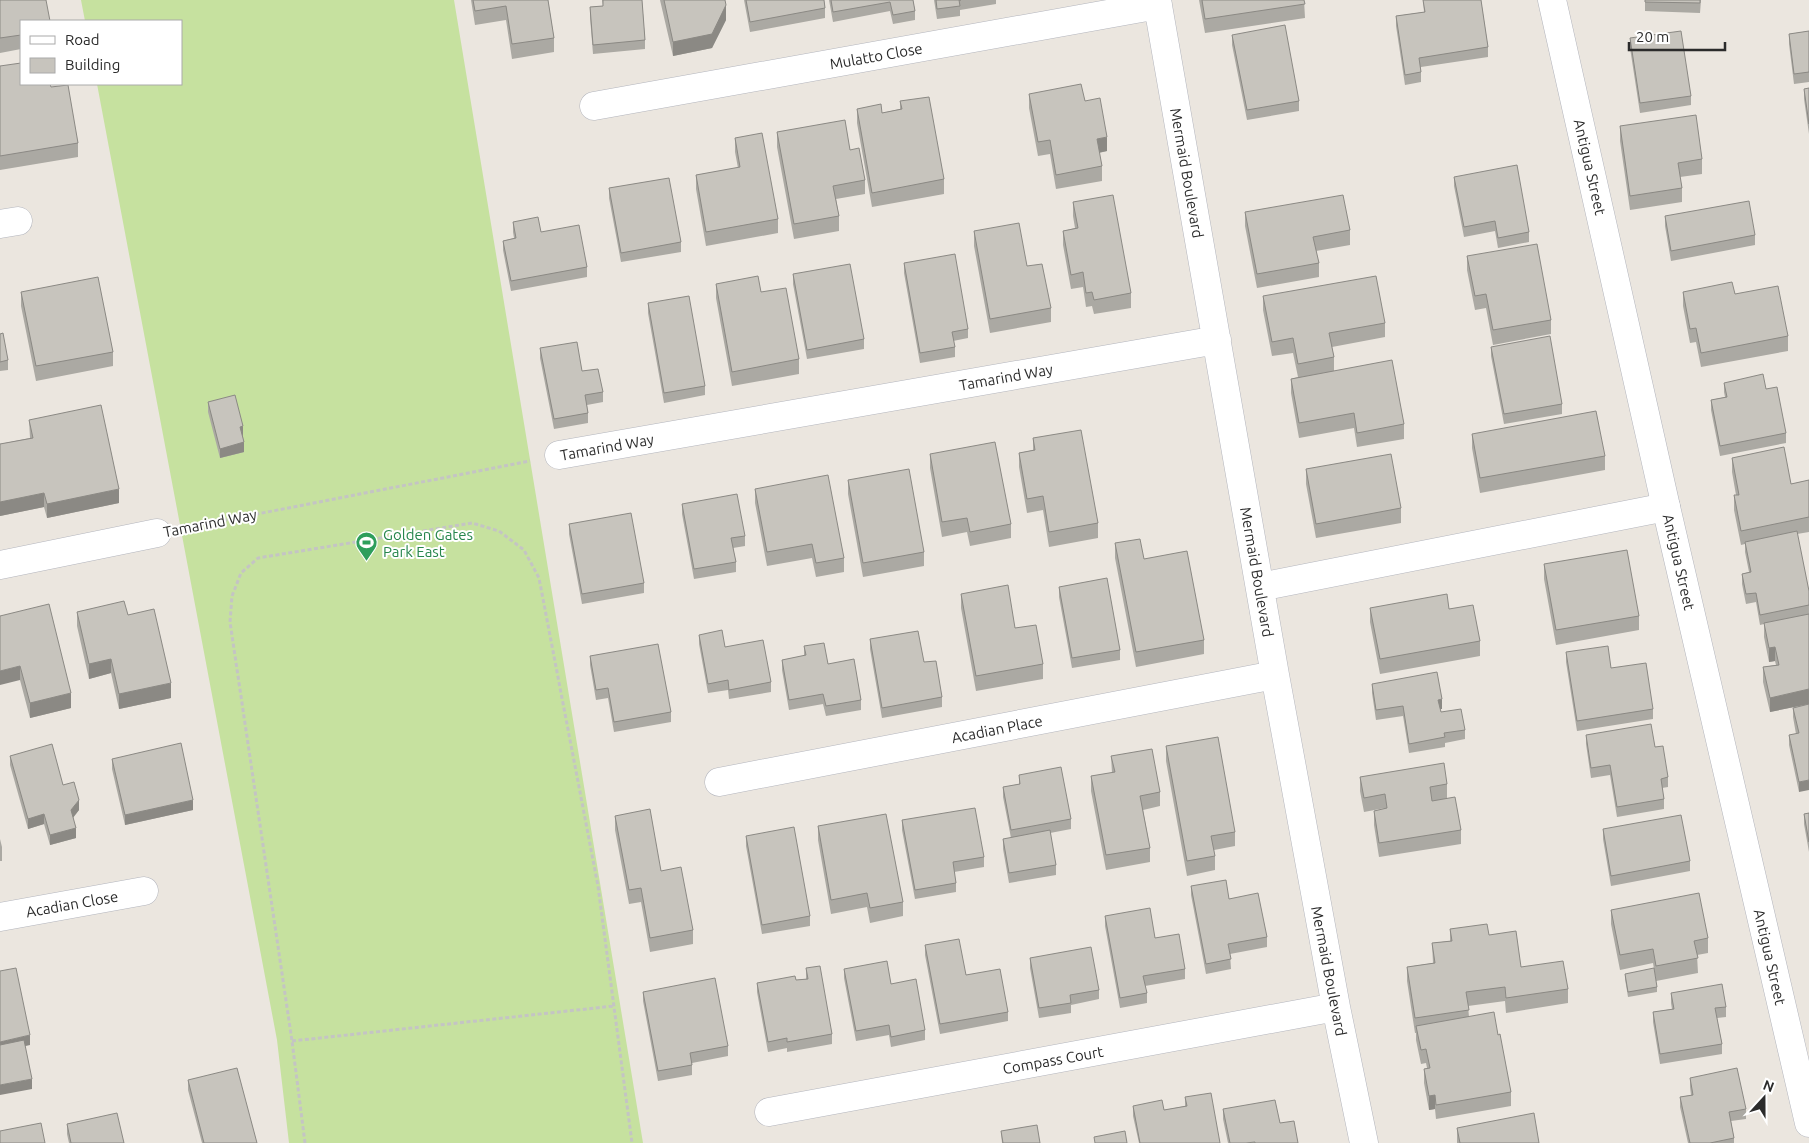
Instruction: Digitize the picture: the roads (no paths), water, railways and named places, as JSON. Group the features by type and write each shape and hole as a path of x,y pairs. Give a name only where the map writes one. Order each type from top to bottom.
{"street":[{"name":"Antigua Street","path":"1552,0 1666,506 1809,1124"},
{"name":"Mulatto Close","path":"594,106 1158,2"},
{"name":"Mermaid Boulevard","path":"1158,2 1275,675 1336,1007 1364,1143"},
{"name":"Tamarind Way","path":"559,455 1217,340"},
{"path":"1260,587 1666,506"},
{"name":"Tamarind Way","path":"0,565 157,533"},
{"name":"Acadian Place","path":"719,782 1275,675"},
{"name":"Acadian Close","path":"0,917 144,891"},
{"name":"Compass Court","path":"769,1112 1336,1007"}],"place":[{"name":"Golden Gates Park East","path":"367,562"}]}
